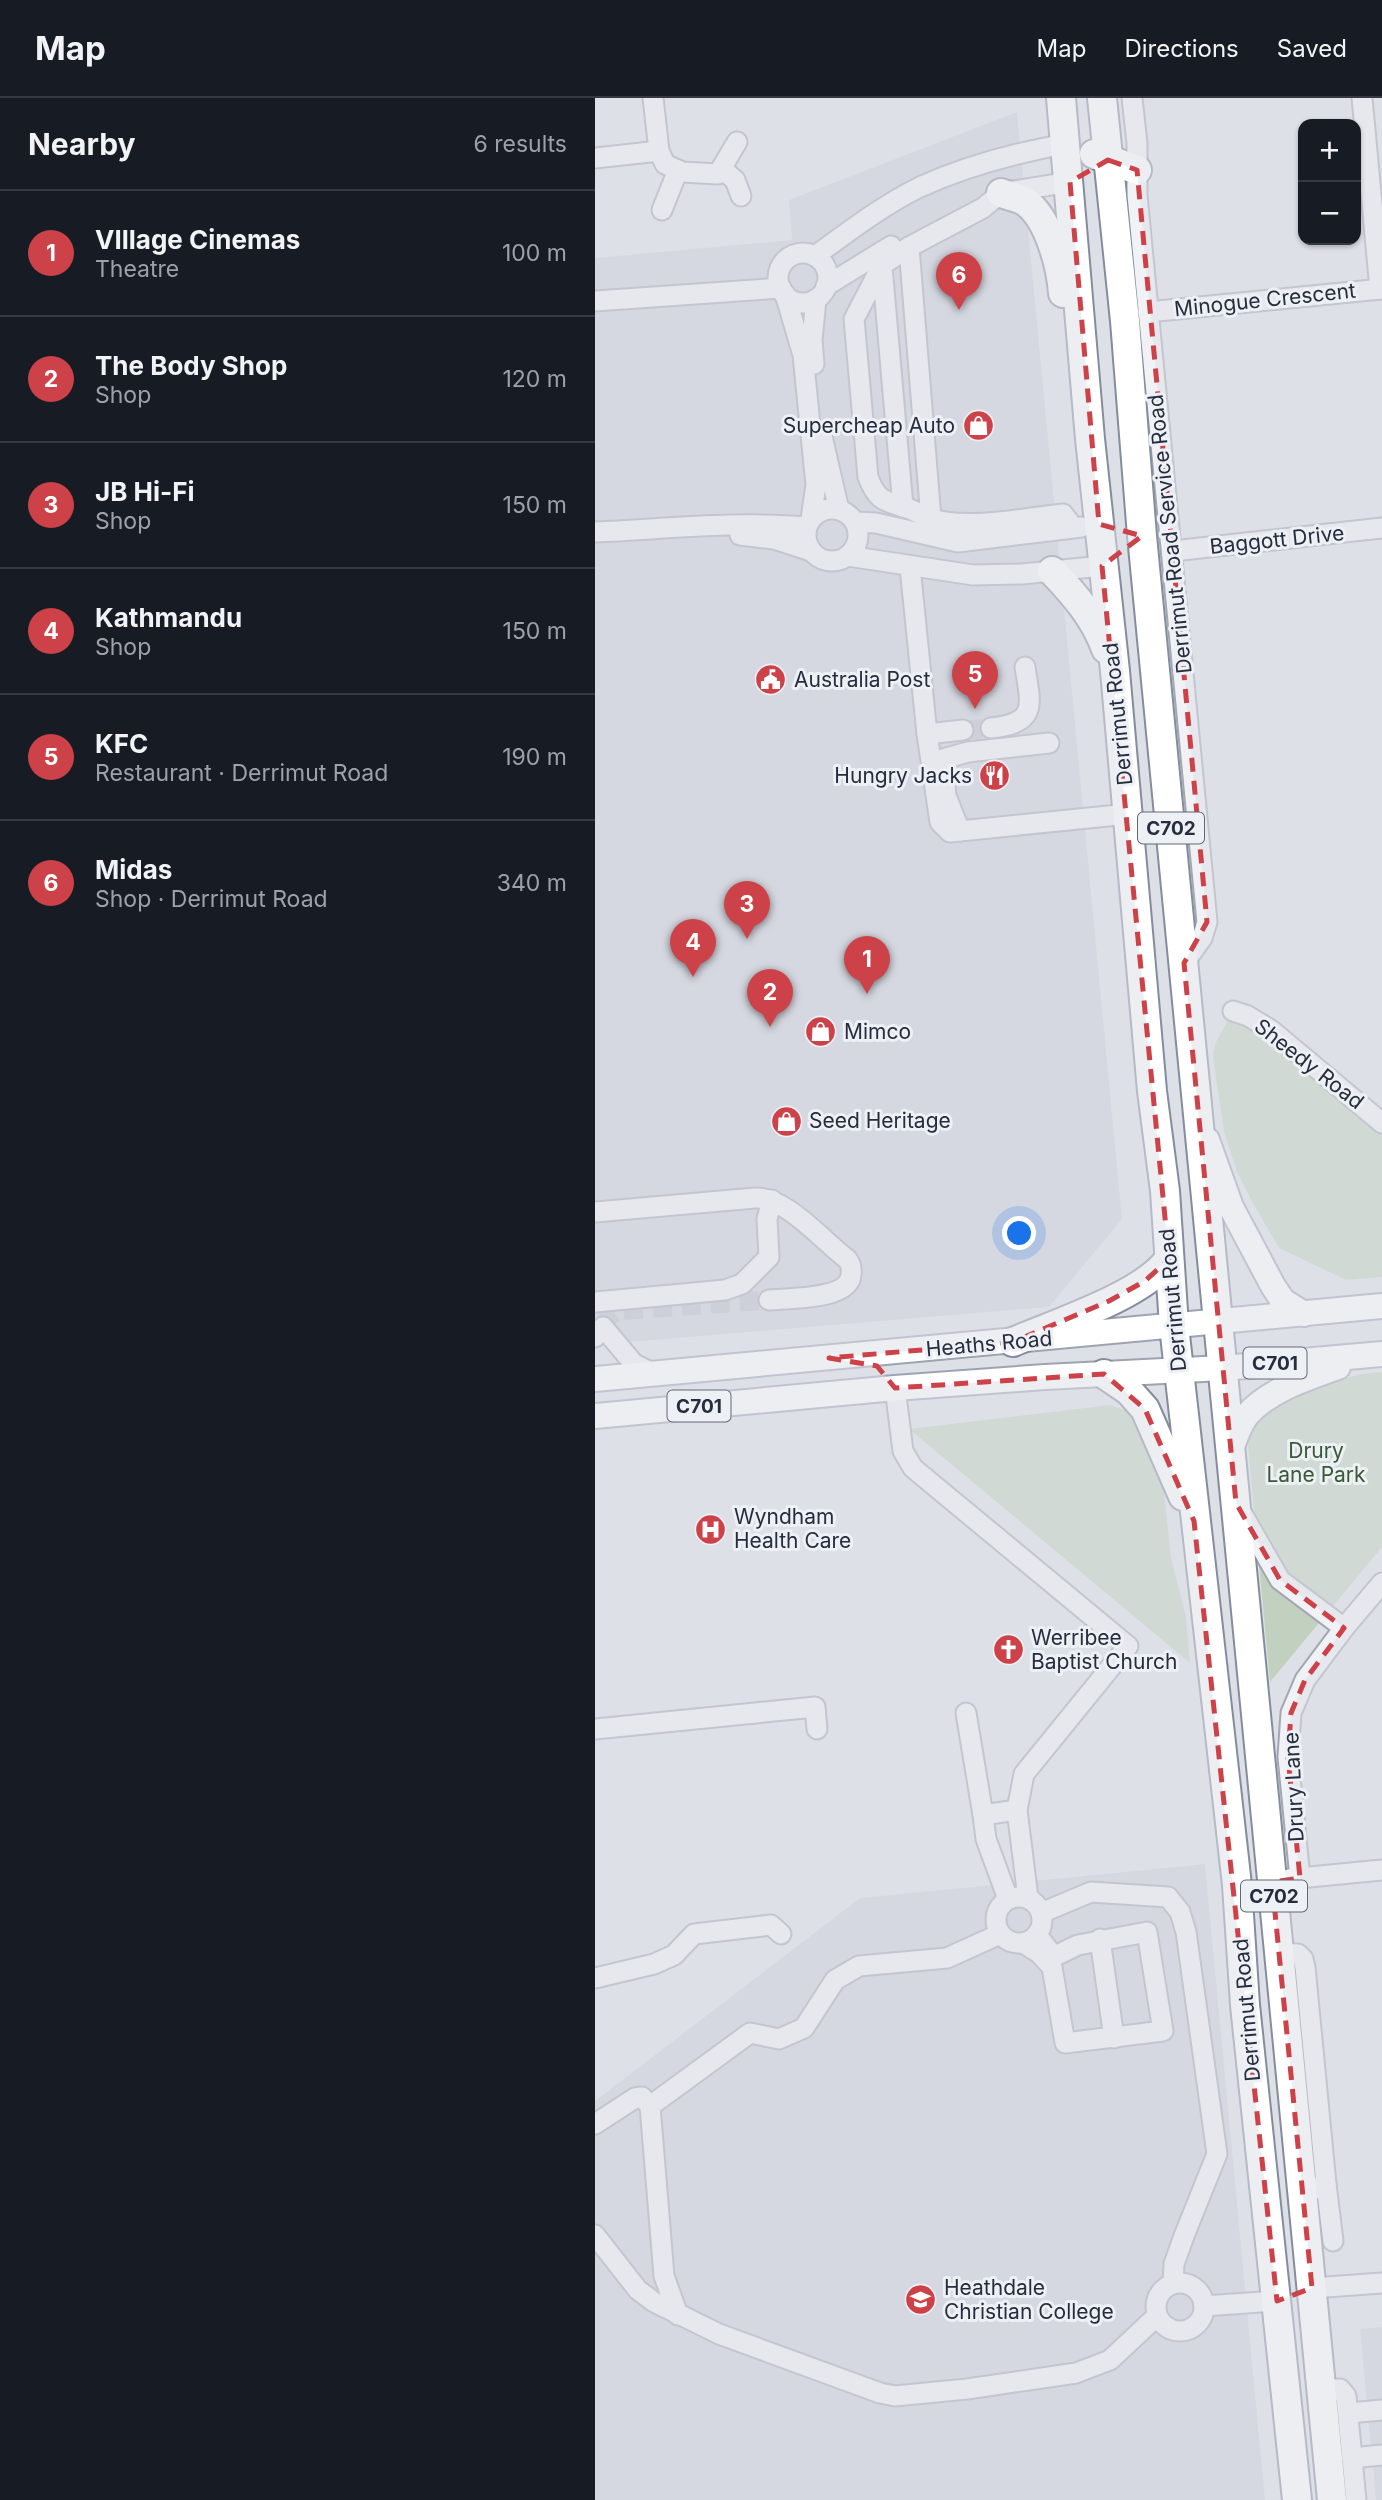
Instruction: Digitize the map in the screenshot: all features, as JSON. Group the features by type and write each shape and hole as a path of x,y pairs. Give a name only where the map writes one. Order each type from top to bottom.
{"highway":[{"name":"Derrimut Road","path":"1061,98 1090,439 1086,526 1102,566 1115,671 1178,1369 1237,1885 1245,2005 1297,2500"},
{"name":"Derrimut Road","path":"1102,98 1236,1503 1286,1880 1279,1953 1314,2189 1313,2295 1332,2500"},
{"path":"1065,144 1137,170"},
{"path":"1070,182 1108,159"},
{"path":"1001,193 1026,201 1034,211 1047,233 1061,270 1074,402 1090,439"},
{"path":"1086,526 1142,536"},
{"path":"1102,566 1142,536"},
{"path":"1052,571 1089,615 1102,637 1115,671"},
{"path":"1013,1342 1109,1301 1162,1269 1168,1259"},
{"path":"1104,1374 1129,1391 1145,1409 1194,1521"},
{"path":"1237,1885 1286,1880"},
{"path":"1245,2005 1260,1963 1279,1953"},
{"path":"1277,2301 1313,2295"},
{"path":"1292,2453 1295,2419 1301,2405 1313,2391 1321,2389"}],"main road":[{"path":"1199,1119 1231,1206 1267,1274 1283,1301 1304,1314"},
{"name":"Heaths Road","path":"595,1379 1382,1306"},
{"path":"1231,1450 1248,1414 1273,1395 1306,1378 1377,1354"},
{"name":"Heaths Road","path":"595,1416 895,1388 1223,1368 1377,1354"},
{"path":"829,1358 877,1366 890,1376 895,1388"}],"street":[{"path":"653,98 659,151 665,164 678,170 718,174 737,142"},
{"name":"Derrimut Road Service Road","path":"1132,98 1148,312 1207,922 1202,938 1184,963"},
{"path":"1362,98 1381,289"},
{"path":"815,256 862,222 917,188 968,167 1065,144"},
{"path":"595,158 659,151"},
{"path":"722,169 735,180 741,196"},
{"path":"662,210 678,170"},
{"path":"595,301 783,291 796,301 810,301 852,269 953,211 1001,193 1070,182"},
{"path":"1001,193 983,208 909,247 882,265 854,319 867,477 873,492 887,502 931,519 982,523 1063,514 1086,526"},
{"path":"909,247 931,519"},
{"path":"800,253 815,256 825,266 827,272 813,340 817,399 823,442 847,516 859,537 848,556 832,562 816,556 806,539 815,485 803,355 783,291 779,273 786,260 800,253"},
{"path":"882,265 903,507"},
{"name":"Minogue Crescent","path":"1148,312 1381,289"},
{"path":"595,532 809,523 824,510 958,542 1086,526"},
{"name":"Baggott Drive","path":"1173,551 1382,528"},
{"path":"628,531 664,540 746,535 774,539 811,551"},
{"path":"848,556 910,568 973,575 1102,566"},
{"path":"910,568 927,734 940,822 950,832 1128,814"},
{"path":"991,728 1009,726 1027,715 1031,703 1025,667"},
{"path":"927,734 963,730"},
{"path":"960,831 946,796 943,759 968,752 1049,743"},
{"name":"Sheedy Road","path":"1233,1011 1248,1016 1271,1030 1382,1123"},
{"path":"595,1212 755,1198 779,1203 847,1259 851,1263 852,1272 848,1284 837,1293 769,1300"},
{"path":"595,1302 725,1290 742,1284 769,1257 768,1219 772,1200"},
{"path":"595,1337 603,1327 634,1364 653,1373"},
{"path":"895,1388 903,1451 913,1468 1128,1646 1024,1774 1017,1810 1032,1898 1041,1928 1030,1939 1013,1943 1000,1934 996,1927 997,1911 1008,1899 1016,1897 1032,1898 1091,1892 1168,1897 1180,1912 1186,1932 1217,2154 1174,2264 1173,2284"},
{"path":"1236,1503 1280,1580 1344,1628"},
{"name":"Drury Lane","path":"1286,1880 1291,1713 1305,1680 1382,1583"},
{"path":"595,1728 815,1707 817,1729"},
{"path":"966,1713 986,1839 1008,1899"},
{"path":"983,1815 1017,1810"},
{"path":"1286,1880 1382,1870"},
{"path":"595,1978 654,1965 674,1955 694,1934 771,1925 781,1934"},
{"path":"1147,1932 1163,2031 1065,2043 1052,1967 1030,1939 1051,1954 1057,1955 1078,1944 1147,1932"},
{"path":"650,2106 750,2033 779,2039 804,2028 835,1980 859,1966 947,1958 1000,1934"},
{"path":"1100,1939 1115,2038"},
{"path":"595,2124 635,2098 642,2097 650,2106 664,2276 678,2315"},
{"path":"1314,2189 1333,2241"},
{"path":"595,2235 638,2290 678,2315 847,2382 895,2396 967,2389 1076,2373 1110,2360 1157,2316"},
{"path":"1313,2295 1382,2283"},
{"path":"1173,2284 1194,2287 1204,2306 1198,2322 1183,2330 1170,2329 1157,2316 1156,2301 1161,2292 1173,2284"},
{"path":"1313,2295 1382,2293"},
{"path":"1204,2306 1277,2301"},
{"path":"1321,2389 1340,2389 1346,2396 1356,2500"},
{"path":"1349,2413 1382,2410"},
{"path":"1352,2458 1382,2455"}],"highlighted area":[{"path":"1108,160 1137,170 1207,922 1184,963 1236,1503 1280,1580 1344,1628 1305,1680 1291,1713 1288,1757 1300,1878 1272,1882 1312,2288 1277,2301 1194,1521 1145,1409 1104,1374 895,1388 877,1366 829,1358 1013,1342 1109,1301 1145,1281 1169,1259 1102,566 1142,536 1099,524 1070,182"}],"shaded area":[{"path":"1017,112 1122,1219 1049,1307 595,1345 595,258 792,240 789,200"},
{"name":"Heathdale Christian College","path":"1205,1864 1265,2500 595,2500 595,2101 860,1898"},
{"path":"1382,2327 1382,2500 1376,2500 1360,2329"}],"green space":[{"path":"1233,1011 1382,1130 1382,1277 1346,1280 1279,1248 1254,1205 1237,1172 1224,1132 1213,1057 1215,1044"},
{"name":"Drury Lane Park","path":"1382,1372 1382,1547 1270,1682 1247,1436 1260,1415 1326,1383"},
{"path":"1110,1405 1130,1412 1164,1491 1171,1558 1186,1617 1190,1663 909,1429"}],"tunnel":[{"path":"963,730 991,728"},
{"path":"603,1327 607,1318 617,1311 769,1300"}],"place":[{"name":"Midas","path":"959,310"},
{"name":"Supercheap Auto","path":"978,426"},
{"name":"Australia Post","path":"771,680"},
{"name":"KFC","path":"975,709"},
{"name":"Hungry Jacks","path":"995,776"},
{"name":"JB Hi-Fi","path":"747,939"},
{"name":"Kathmandu","path":"693,977"},
{"name":"VIllage Cinemas","path":"867,994"},
{"name":"The Body Shop","path":"770,1027"},
{"name":"Mimco","path":"821,1032"},
{"name":"Seed Heritage","path":"786,1121"},
{"name":"Wyndham Health Care","path":"711,1529"},
{"name":"Werribee Baptist Church","path":"1008,1650"},
{"name":"Heathdale Christian College","path":"921,2300"}]}
